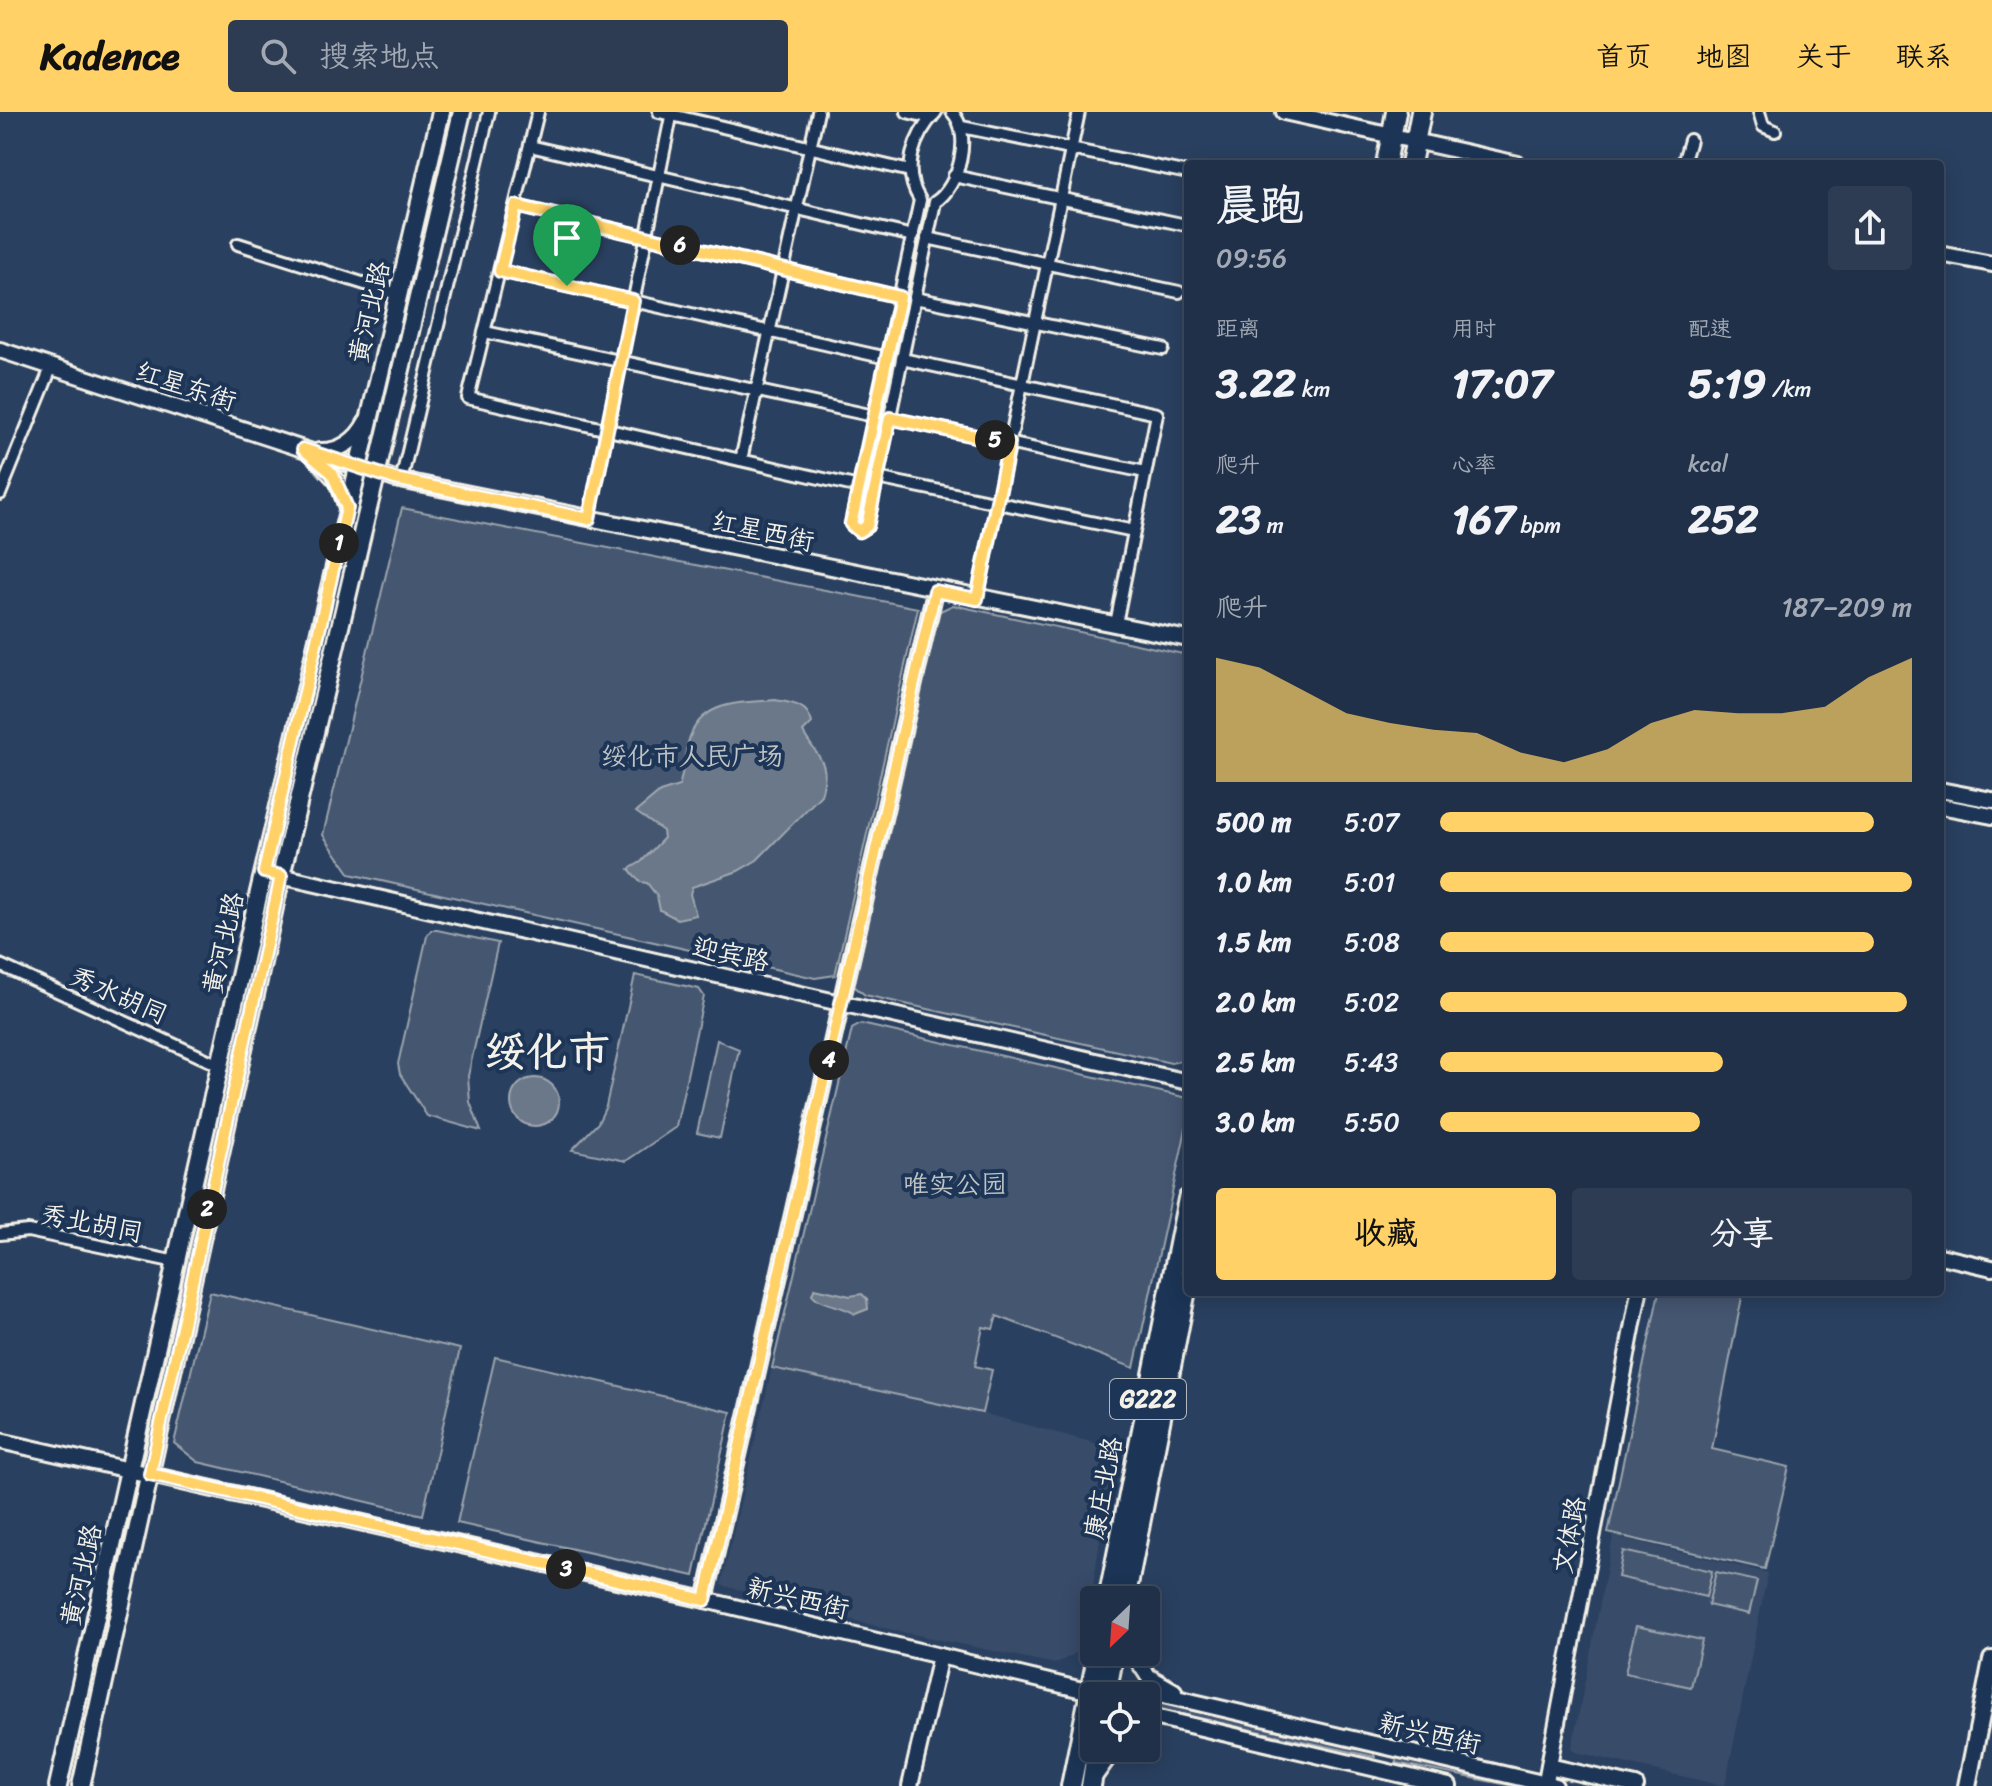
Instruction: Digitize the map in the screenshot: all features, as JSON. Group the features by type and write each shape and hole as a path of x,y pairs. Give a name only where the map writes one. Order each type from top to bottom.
{"highway":[{"path":"1387,160 1396,112"},
{"path":"1412,160 1421,112"},
{"name":"康庄北路","path":"1111,1586 1184,1219"},
{"name":"康庄北路","path":"1128,1586 1185,1296"},
{"path":"1071,1786 1080,1760"},
{"path":"1091,1785 1095,1762"}],"main road":[{"name":"黄河北路","path":"58,1786 219,1065 441,112"},
{"name":"黄河北路","path":"81,1786 281,876 462,112"},
{"path":"1284,112 1501,160"},
{"path":"1944,255 1992,264"},
{"name":"红星东街","path":"0,350 376,473"},
{"path":"303,449 337,450 355,438 369,417"},
{"path":"303,449 332,473 347,508"},
{"name":"红星西街","path":"376,473 401,481 935,591 1184,638"},
{"path":"705,1600 935,591"},
{"path":"1944,791 1992,800"},
{"path":"1944,807 1992,816"},
{"name":"迎宾路","path":"264,872 1184,1081"},
{"path":"1944,1257 1992,1268"},
{"name":"文体路","path":"1549,1785 1549,1766 1638,1296"},
{"name":"新兴西街","path":"0,1441 705,1600 1080,1689"},
{"path":"910,1786 940,1656"},
{"path":"1967,1786 1992,1660"},
{"path":"1141,1666 1158,1684 1225,1704 1253,1717"},
{"name":"新兴西街","path":"1160,1694 1549,1785"},
{"name":"新兴西街","path":"1160,1718 1449,1786"},
{"path":"1160,1728 1223,1739 1249,1739"},
{"path":"1383,1771 1387,1748"},
{"path":"1091,1785 1106,1762"},
{"path":"1549,1766 1636,1786"}],"street":[{"path":"401,481 489,112"},
{"path":"538,112 468,398 859,487"},
{"path":"659,112 910,171"},
{"path":"741,460 818,112"},
{"path":"907,112 933,115 911,157 911,186 920,200 851,524 859,531 867,526 935,202 946,195 954,176 962,127 952,112"},
{"path":"977,599 1079,112"},
{"path":"1759,112 1763,126 1775,131"},
{"path":"589,519 672,113"},
{"path":"962,127 1184,172"},
{"path":"1684,160 1690,140"},
{"path":"530,146 913,236"},
{"path":"954,176 1184,225"},
{"path":"516,206 900,297"},
{"path":"927,238 1179,292"},
{"path":"238,244 397,294"},
{"path":"500,271 887,358"},
{"path":"915,298 1163,349"},
{"path":"485,332 874,416"},
{"path":"902,359 1157,414 1116,624"},
{"path":"0,494 51,368"},
{"path":"890,418 1145,472"},
{"path":"877,478 1134,531"},
{"name":"秀水胡同","path":"0,965 219,1065"},
{"name":"秀北胡同","path":"0,1234 28,1231 176,1262"}],"shaded area":[{"path":"775,700 803,708 810,717 812,723 803,732 824,766 821,795 757,860 738,871 692,887 690,894 696,915 677,919 660,910 657,896 647,883 640,882 629,869 641,862 664,838 663,831 636,812 660,792 679,786 688,743 701,719 722,706"},
{"path":"535,1078 552,1085 559,1102 552,1119 535,1126 518,1119 511,1102 518,1085"},
{"path":"815,1288 850,1296 862,1294 867,1299 868,1309 855,1314 826,1303 812,1294"},
{"path":"772,1368 982,1413 1114,1448 1093,1586 1080,1586 1080,1651 1055,1664 879,1627 721,1585"},
{"path":"1613,1536 1768,1573 1725,1786 1575,1752 1572,1748"}],"green space":[{"name":"绥化市人民广场","path":"402,508 918,608 835,975 815,978 350,874 323,835"},
{"path":"953,605 1184,654 1184,1047 1180,1061 1171,1063 865,995 854,986 940,611"},
{"path":"431,930 498,943 468,1076 470,1102 481,1131 427,1116 400,1074 398,1064 427,936"},
{"path":"635,975 699,989 704,996 676,1127 626,1161 572,1150 598,1123 606,1106"},
{"name":"唯实公园","path":"861,1024 1184,1097 1184,1138 1134,1368 997,1316 993,1329 983,1327 975,1366 992,1370 982,1413 772,1368 852,1029"},
{"path":"717,1040 739,1049 720,1138 697,1133"},
{"path":"210,1292 460,1349 423,1515 198,1462 174,1443"},
{"path":"1658,1296 1742,1296 1712,1449 1789,1467 1765,1569 1608,1533"},
{"path":"495,1357 731,1412 694,1576 457,1523"},
{"path":"1623,1551 1712,1571 1706,1597 1618,1577"},
{"path":"1716,1572 1757,1581 1749,1614 1708,1605"},
{"path":"1636,1626 1702,1640 1691,1687 1625,1673"},
{"path":"1160,1703 1373,1752 1375,1757 1160,1709"},
{"path":"1397,1757 1512,1782 1513,1786 1396,1763"}],"district":[{"name":"绥化市","path":"547,1052"}],"route":[{"path":"516,206 900,297 851,524 859,531 867,526 890,418 1009,443 977,599 935,591 705,1600 150,1474 281,876 264,872 347,508 342,489 332,473 303,449 395,479 589,519 633,301 567,286 500,271 516,206"}]}
